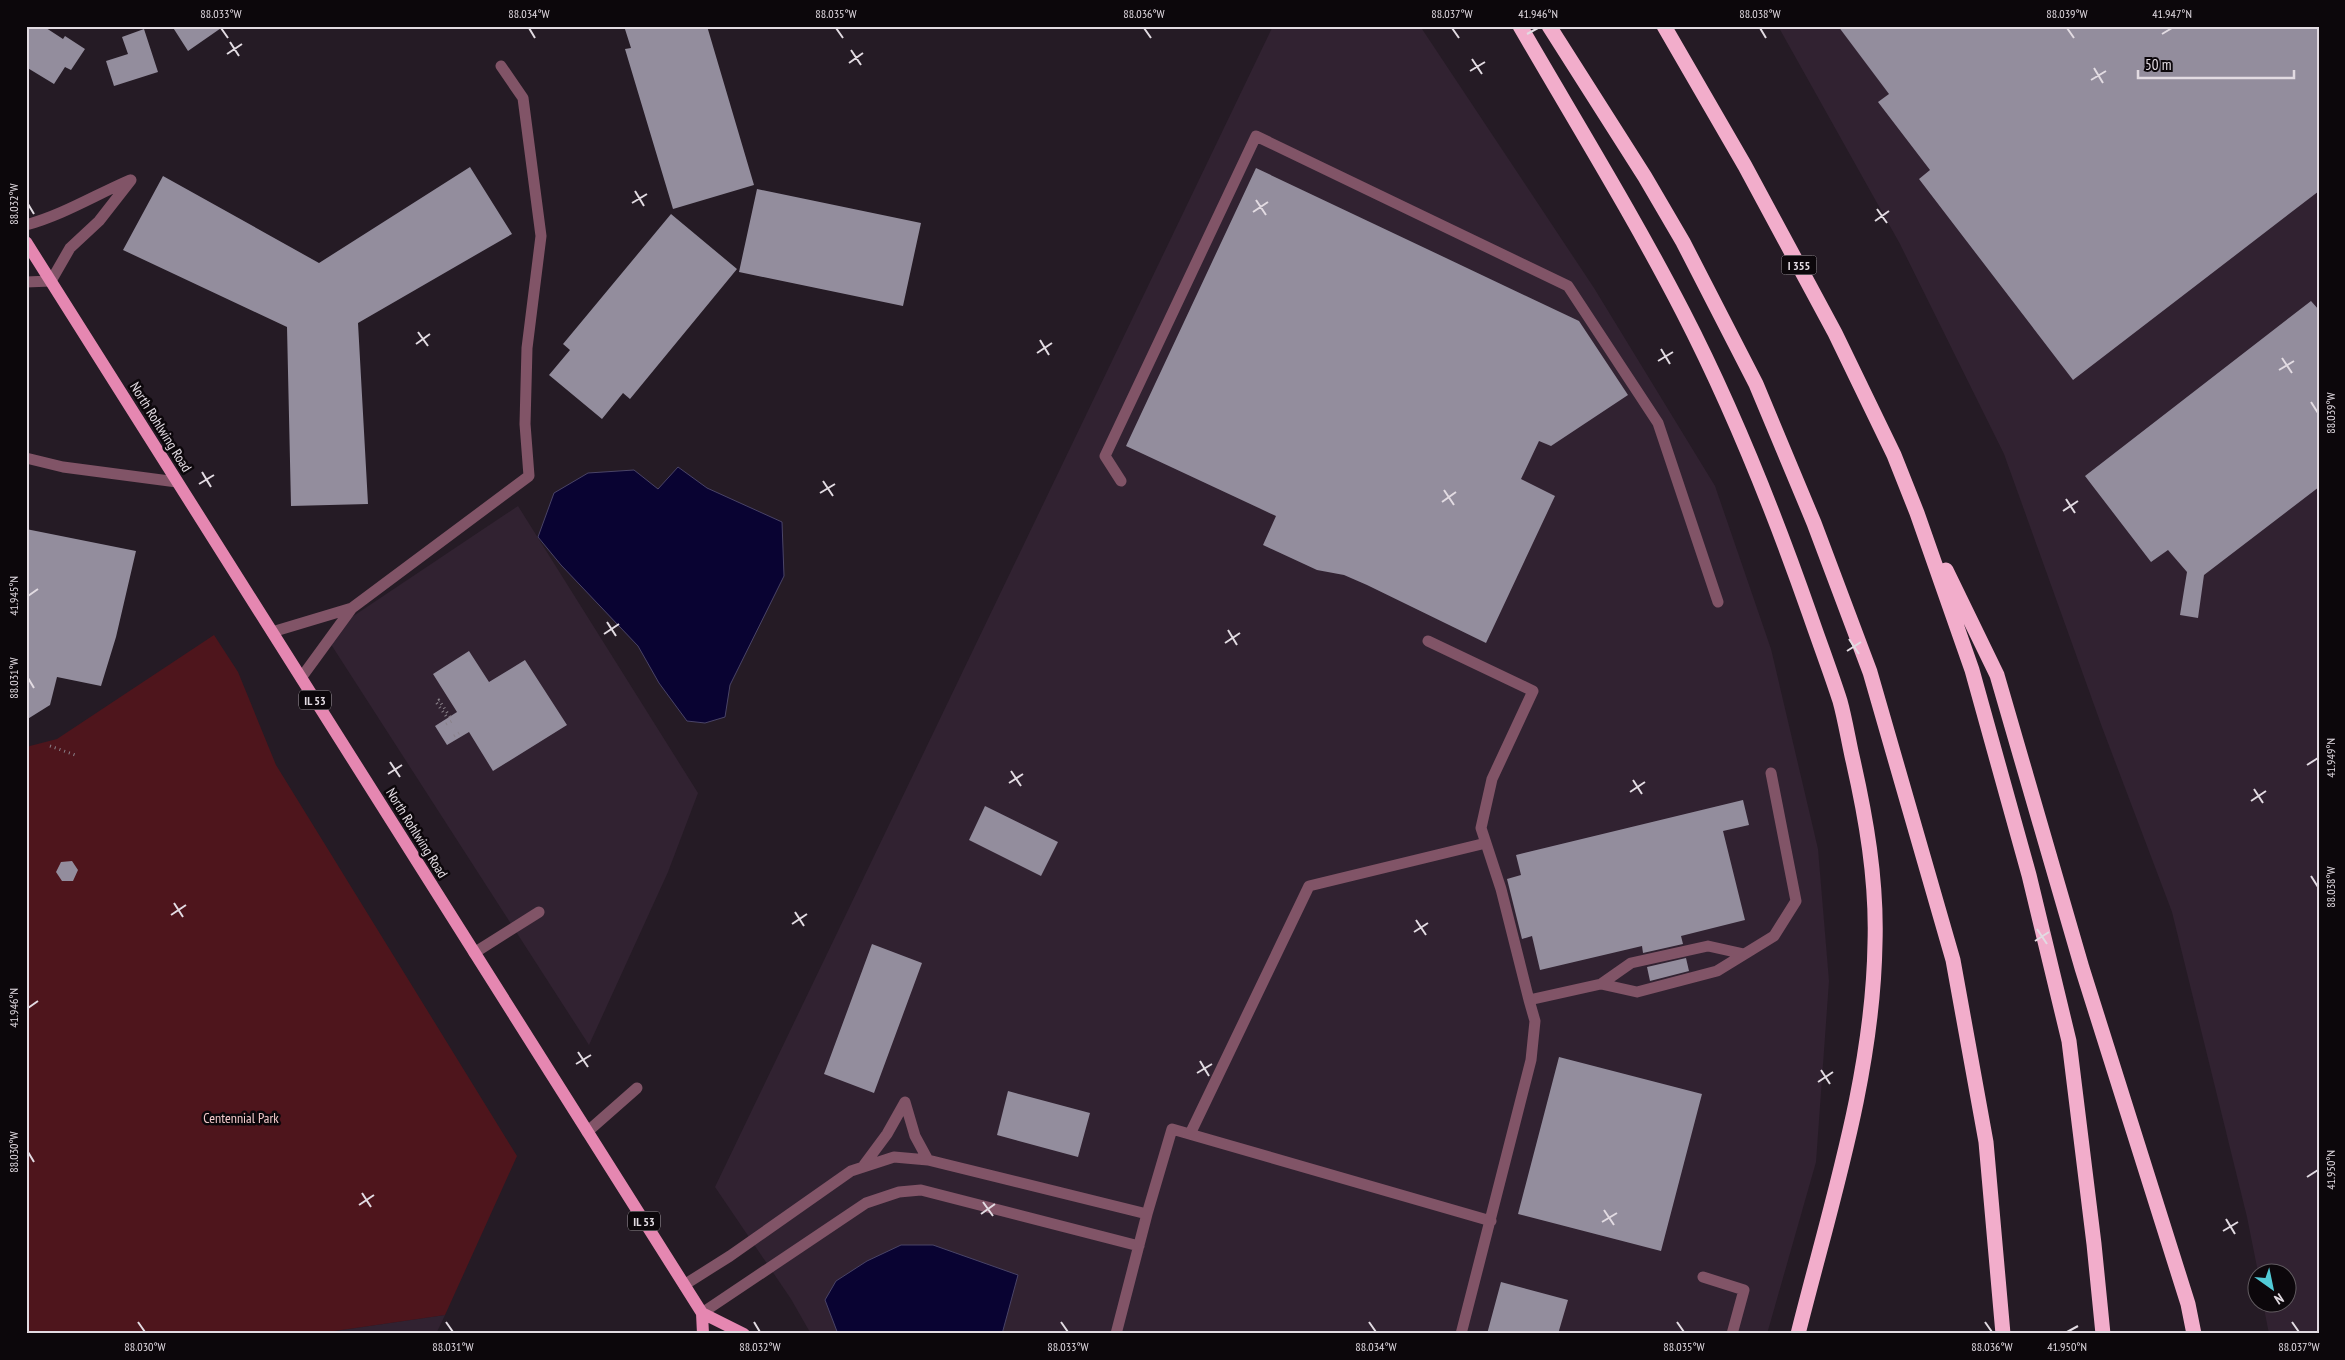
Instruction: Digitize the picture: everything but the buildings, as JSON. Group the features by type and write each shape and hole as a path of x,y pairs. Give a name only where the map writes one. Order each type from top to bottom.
{"highway":[{"path":"1520,26 1636,224 1684,314 1724,397 1788,552 1841,704 1860,791 1872,870 1876,942 1871,1019 1865,1062 1798,1334"},
{"path":"1549,26 1664,209 1756,384 1814,523 1870,672 1953,960 1986,1142 2004,1334"},
{"name":"I 355","path":"1664,26 1745,166 1835,333 1894,454 1917,513 1972,670 2029,875 2069,1041 2103,1334"},
{"path":"1917,513 1997,675 2082,968 2188,1304 2194,1334"}],"main road":[{"name":"North Rohlwing Road","path":"26,242 702,1313"},
{"path":"703,1334 702,1313 744,1334"}],"lane":[{"path":"301,678 352,608 529,476 525,424 527,348 541,236 523,98 501,66"},
{"path":"1121,481 1105,456 1256,136 1568,286 1658,423 1718,602"},
{"path":"26,225 52,218 95,195 131,180 99,221 70,248 51,281 26,282"},
{"path":"26,458 63,467 177,482"},
{"path":"272,632 352,608"},
{"path":"1428,641 1533,691 1492,779 1481,828 1535,1021 1531,1060 1461,1334"},
{"path":"1601,984 1637,992 1717,971 1774,936 1796,901 1771,773"},
{"path":"1190,1134 1309,886 1486,843"},
{"path":"474,953 539,912"},
{"path":"1529,1000 1601,984 1632,963 1708,946 1744,954"},
{"path":"587,1132 638,1088"},
{"path":"864,1165 887,1134 905,1102 915,1136 928,1160"},
{"path":"1116,1334 1138,1246 1172,1129 1491,1221"},
{"path":"684,1285 730,1256 850,1171 894,1157 928,1160 1147,1214"},
{"path":"702,1313 866,1203 899,1192 921,1190 1138,1246"},
{"path":"1703,1277 1744,1290 1732,1334"}],"path":[{"path":"439,700 449,718 436,702 439,700"},
{"path":"446,724 449,718"},
{"path":"454,736 460,732"},
{"path":"50,746 78,756"}],"shaded area":[{"path":"1273,26 1420,26 1594,288 1715,486 1771,649 1818,849 1829,981 1816,1162 1767,1334 811,1334 791,1299 715,1187"},
{"path":"1778,26 2319,26 2319,1334 2269,1334 2265,1312 2298,1312 2298,1262 2256,1262 2247,1217 2172,912 2102,727 2004,454 1900,244"},
{"path":"678,467 707,488 782,522 784,576 730,685 725,717 705,723 687,721 659,683 638,646 561,565 538,537 554,493 588,473 634,470 658,489"},
{"path":"518,506 698,793 668,872 589,1045 325,635"},
{"path":"901,1245 933,1245 1018,1275 1002,1334 838,1334 825,1300 836,1281 867,1261"},
{"path":"445,1315 436,1334 314,1334"}],"green space":[{"name":"Centennial Park","path":"214,635 238,672 276,765 517,1156 445,1315 314,1334 26,1334 26,747 57,739"}]}
